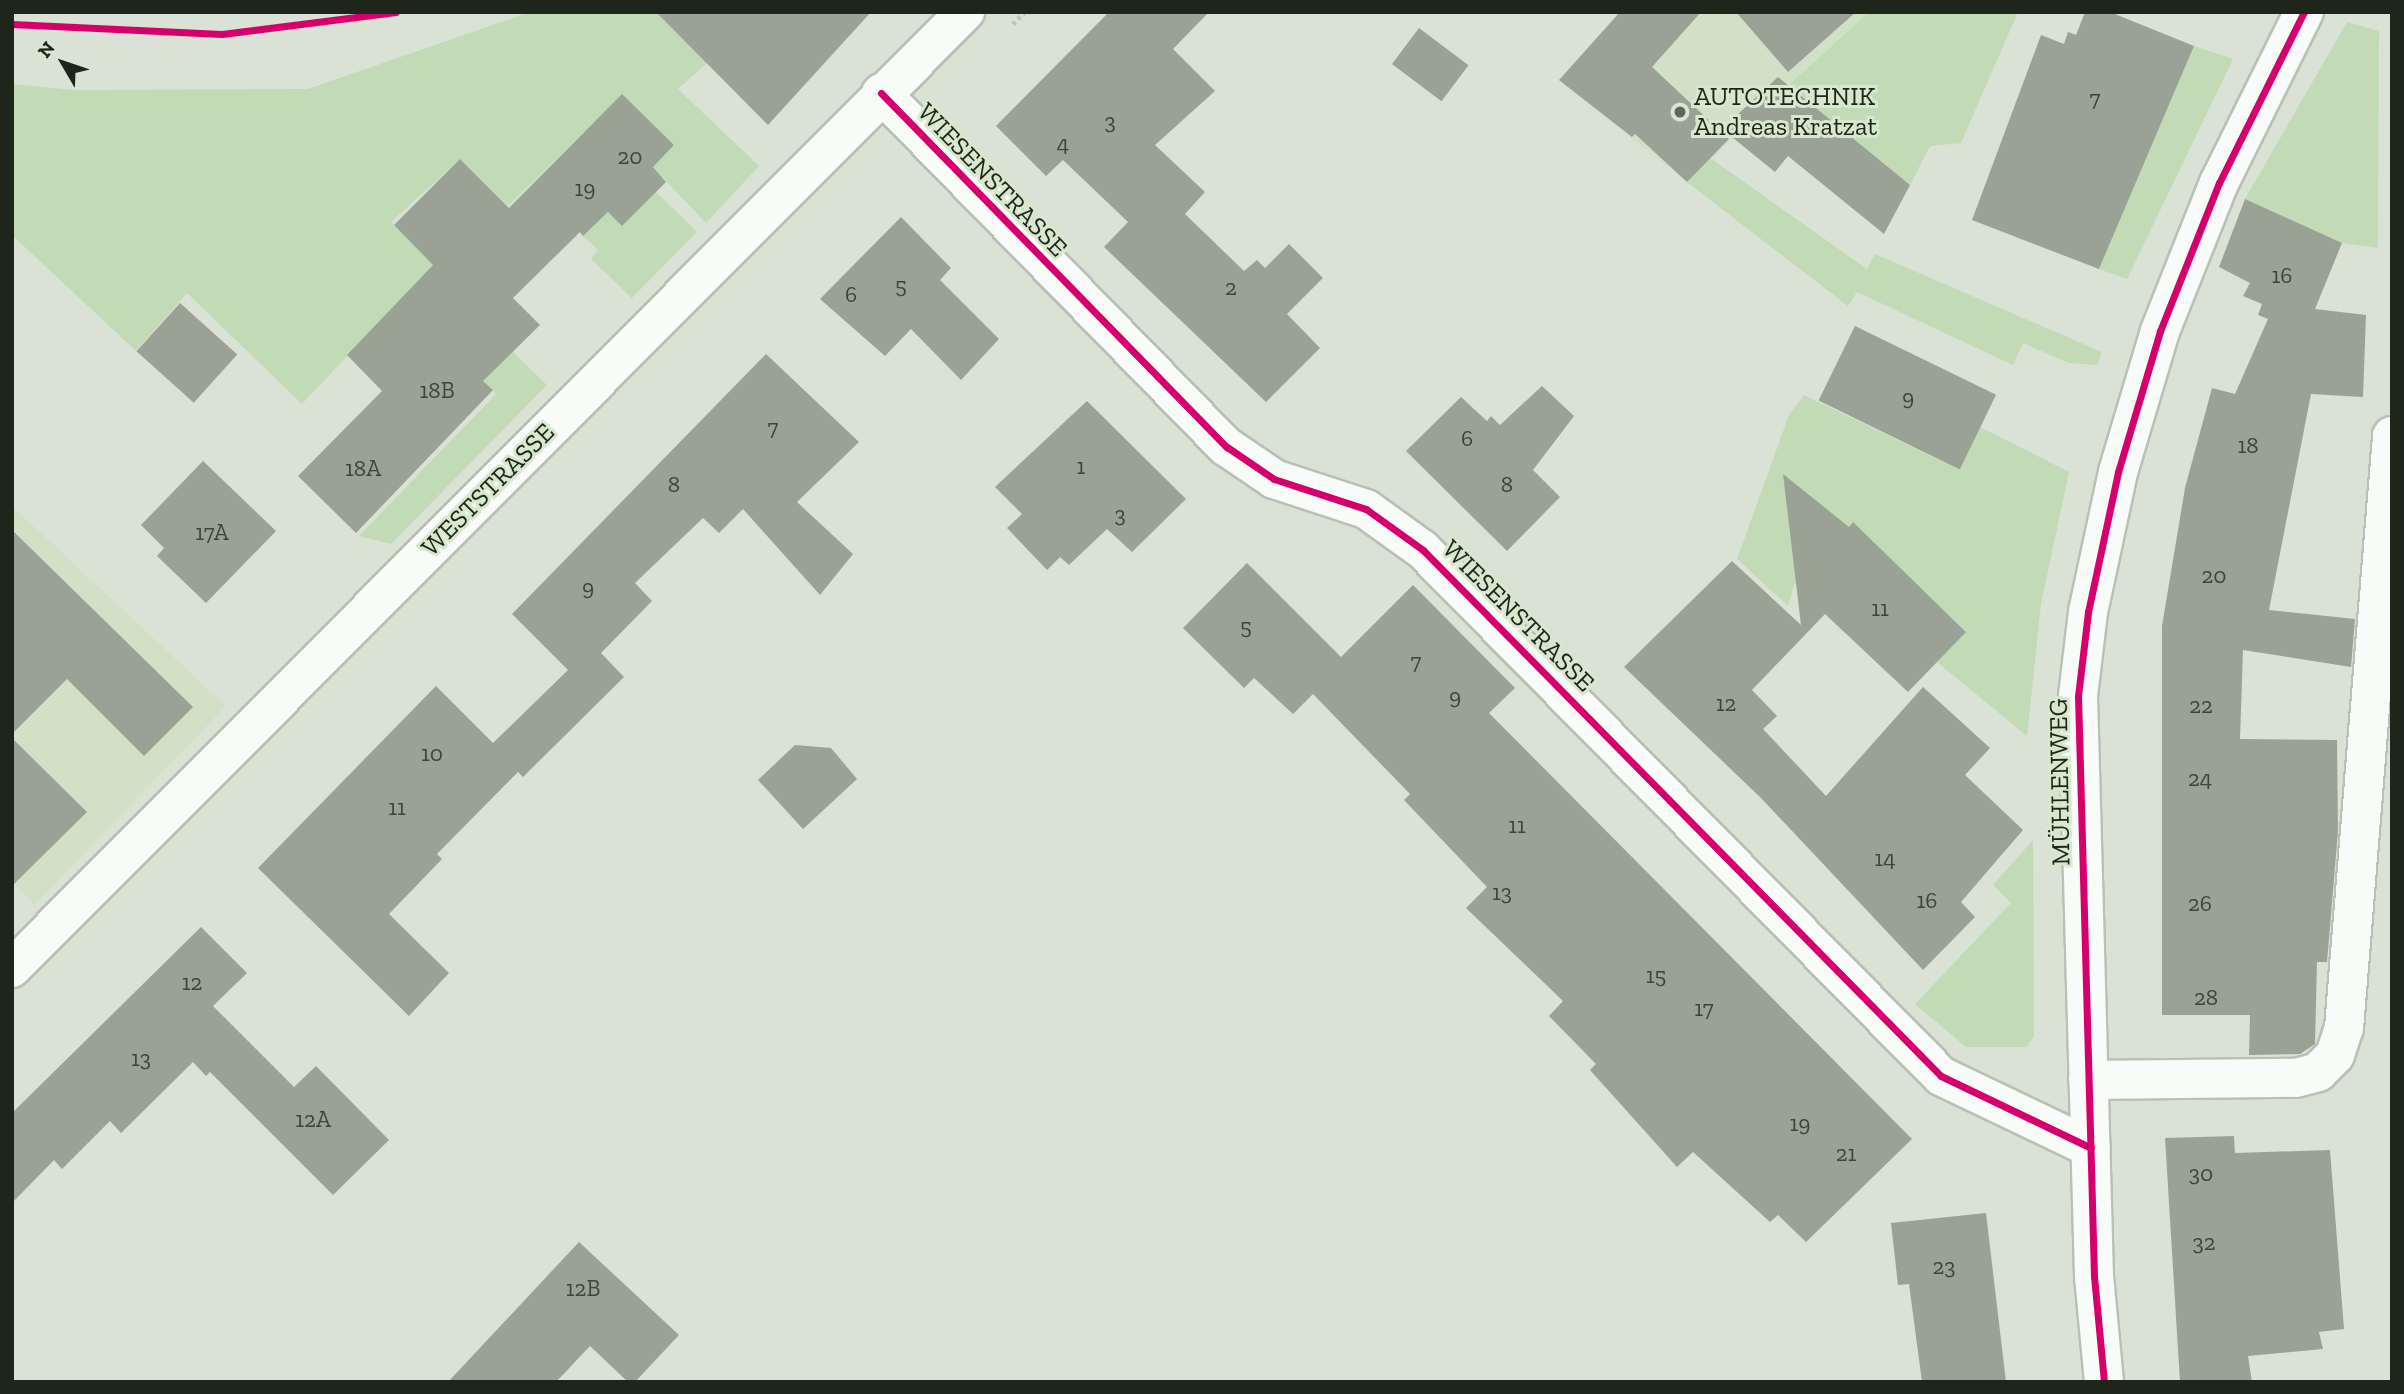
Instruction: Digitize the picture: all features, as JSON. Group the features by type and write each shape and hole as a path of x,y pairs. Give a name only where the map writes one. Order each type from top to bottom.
{"street":[{"name":"WESTSTRASSE","path":"12,968 881,93 965,12"},
{"name":"MÜHLENWEG","path":"2104,1382 2088,1080 2078,696 2088,612 2118,472 2160,331 2219,183 2304,12"},
{"name":"WIESENSTRASSE","path":"881,93 1227,447 1274,479 1366,509 1423,550 1941,1076 2091,1147"},
{"path":"2088,1080 2296,1078 2318,1072 2335,1055 2344,1028 2392,436"}],"shaded area":[{"path":"530,12 656,12 708,62 678,89 759,166 706,223 653,167 674,145 622,95 508,206 460,159 391,222 426,257 449,235 485,325 547,385 391,544 359,536 496,394 436,334 414,285 302,404 187,293 136,351 12,235 12,84 73,90 308,89"},
{"name":"AUTOTECHNIK Andreas Kratzat","path":"1620,12 1869,12 1687,182 1559,81"},
{"path":"1869,12 2018,12 1961,143 1930,146 1910,185 1788,86"},
{"path":"2347,22 2379,31 2378,248 2342,243 2245,199"},
{"path":"2194,46 2233,59 2127,279 2099,269"},
{"path":"1710,158 1867,269 1875,254 2102,352 2097,365 2069,363 2023,343 2013,365 1857,292 1848,306 1687,182"},
{"path":"656,192 697,232 632,298 591,259 598,250 583,236 608,212 622,225"},
{"path":"1804,395 1958,469 1980,427 2069,472 2041,604 2027,736 1937,662 1966,631 1852,523 1794,585 1788,606 1737,559 1789,415"},
{"path":"12,506 226,706 34,905 12,881"},
{"path":"2033,840 2034,1037 2026,1047 1966,1047 1915,1004 2011,903 1993,885"}],"building":[{"path":"656,12 871,12 768,125"},
{"path":"1109,12 1209,12 1173,49 1215,91 1155,145 1205,192 1185,214 1244,271 1257,260 1265,268 1289,244 1323,278 1287,314 1320,348 1266,402 1104,247 1128,222 1063,160 1046,176 996,126"},
{"path":"1620,12 1701,12 1652,67 1729,139 1687,182 1635,134 1632,137 1559,80"},
{"path":"1736,12 1856,12 1788,72"},
{"path":"2085,12 2110,12 2194,46 2099,269 1972,220 2041,35 2064,44 2068,32 2076,35"},
{"path":"1419,28 1469,65 1441,101 1392,64"},
{"path":"1778,77 1910,185 1884,234 1788,156 1775,172 1722,129"},
{"path":"622,94 674,145 653,167 666,182 622,226 608,212 583,236 580,232 513,298 540,325 483,381 493,390 356,533 298,476 382,391 347,355 433,265 394,225 460,159 509,208"},
{"path":"2245,199 2342,243 2315,309 2366,315 2363,397 2311,394 2269,610 2355,619 2351,667 2243,650 2240,739 2337,740 2338,831 2327,962 2317,962 2315,1044 2300,1054 2249,1055 2250,1015 2162,1015 2162,626 2185,488 2212,388 2235,394 2268,319 2258,315 2262,304 2243,296 2250,283 2219,267"},
{"path":"901,217 951,268 940,280 999,339 961,380 911,329 885,356 820,299"},
{"path":"180,303 237,355 194,403 137,351"},
{"path":"1855,326 1996,395 1960,469 1819,401"},
{"path":"766,354 859,442 797,502 853,554 820,595 743,509 719,533 703,518 635,583 652,601 601,653 624,677 523,777 518,772 437,854 442,859 389,914 449,973 409,1016 258,868 436,686 493,743 568,670 512,614"},
{"path":"1542,386 1574,416 1533,470 1560,497 1507,551 1406,451 1461,397 1487,421 1491,416 1500,425"},
{"path":"1087,401 1186,499 1132,552 1107,529 1069,565 1060,557 1047,570 1007,528 1022,514 995,487"},
{"path":"203,461 276,531 206,603 157,556 164,548 141,525"},
{"path":"1783,474 1849,527 1853,522 1966,632 1908,692 1825,614 1752,690 1777,716 1763,729 1826,796 1923,687 1990,748 1965,775 2023,830 1961,902 1975,917 1923,970 1761,798 1624,667 1732,561 1801,625"},
{"path":"12,530 193,707 144,756 67,679 12,734"},
{"path":"1247,563 1341,657 1413,585 1515,688 1489,713 1912,1139 1806,1242 1778,1215 1770,1222 1693,1152 1677,1167 1590,1070 1596,1064 1549,1016 1563,1001 1466,908 1487,887 1404,800 1410,794 1313,694 1293,714 1254,678 1244,688 1183,628"},
{"path":"12,738 87,812 12,886"},
{"path":"795,745 831,748 857,779 803,829 758,780"},
{"path":"201,927 247,973 213,1006 294,1087 316,1066 389,1140 333,1195 210,1072 206,1076 193,1062 121,1133 110,1121 62,1169 54,1160 12,1203 12,1113"},
{"path":"2234,1136 2235,1153 2330,1150 2344,1329 2319,1332 2323,1349 2248,1356 2252,1382 2180,1382 2165,1138"},
{"path":"1986,1213 2006,1382 1922,1382 1909,1284 1898,1285 1891,1223"},
{"path":"579,1242 679,1335 635,1382 628,1382 590,1346 556,1382 448,1382"}],"cycle path":[{"path":"12,24 222,34 396,12"},
{"path":"2104,1382 2094,1276 2078,696 2088,612 2118,472 2160,331 2219,183 2304,12"},
{"path":"881,93 1227,447 1274,479 1366,509 1423,550 1941,1076 2091,1148"}],"place":[{"name":"AUTOTECHNIK Andreas Kratzat","path":"1680,112"}]}
